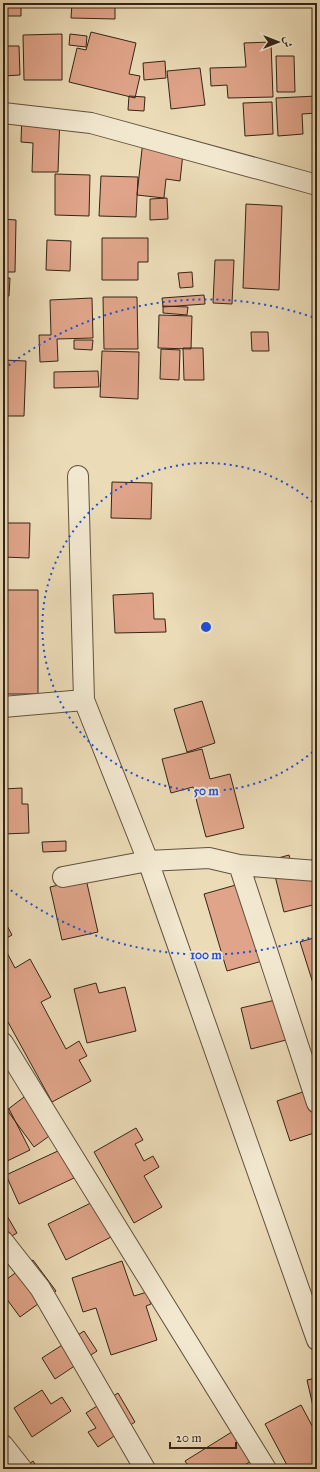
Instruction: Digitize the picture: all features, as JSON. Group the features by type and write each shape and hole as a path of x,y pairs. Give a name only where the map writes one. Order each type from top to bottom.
{"street":[{"path":"3,113 91,123 317,185"},
{"path":"78,476 84,700 148,861 317,1340"},
{"path":"3,707 84,700"},
{"path":"63,877 148,861 209,858 239,865 317,871"},
{"path":"239,865 317,1103"},
{"path":"3,1043 266,1469"},
{"path":"3,1241 40,1288 145,1469"},
{"path":"3,1445 22,1469"}],"building":[{"path":"3,3 21,3 21,16 3,16"},
{"path":"72,3 115,3 115,19 71,18"},
{"path":"91,32 136,43 129,74 140,76 135,98 69,82 77,48 86,50"},
{"path":"62,34 62,80 24,80 23,35"},
{"path":"70,34 87,36 86,47 69,45"},
{"path":"271,42 273,97 228,98 227,85 211,86 210,68 246,67 244,43"},
{"path":"3,46 19,46 20,75 3,76"},
{"path":"276,56 294,56 295,92 277,92"},
{"path":"165,61 166,78 144,80 143,63"},
{"path":"200,68 205,105 171,109 167,71"},
{"path":"129,96 145,97 144,111 128,110"},
{"path":"317,96 317,113 302,114 303,134 278,136 276,98"},
{"path":"272,102 273,134 245,136 243,103"},
{"path":"22,113 60,114 58,172 32,172 33,143 21,142"},
{"path":"143,140 184,144 180,181 166,179 164,198 137,195"},
{"path":"55,174 90,175 89,216 55,215"},
{"path":"101,176 138,177 136,217 99,216"},
{"path":"167,198 168,219 150,220 150,199"},
{"path":"246,204 282,206 279,290 243,288"},
{"path":"3,219 16,220 15,272 3,272"},
{"path":"102,238 148,238 148,262 138,262 138,280 102,280"},
{"path":"47,240 71,241 70,271 46,270"},
{"path":"215,260 234,260 232,304 213,303"},
{"path":"192,272 193,287 180,288 178,273"},
{"path":"3,278 10,278 9,296 3,296"},
{"path":"204,295 205,304 163,307 162,298"},
{"path":"103,297 137,297 138,349 104,349"},
{"path":"92,298 93,338 57,339 58,361 40,362 39,335 51,335 50,300"},
{"path":"163,306 188,307 187,315 163,313"},
{"path":"159,315 192,316 191,349 158,348"},
{"path":"251,332 268,332 269,351 252,351"},
{"path":"74,340 93,340 92,350 74,349"},
{"path":"183,348 203,348 204,380 184,380"},
{"path":"161,349 180,350 179,380 160,379"},
{"path":"102,351 139,352 138,399 100,397"},
{"path":"3,360 26,361 24,416 3,416"},
{"path":"98,371 99,387 54,388 54,372"},
{"path":"112,482 152,483 151,519 111,518"},
{"path":"3,523 30,523 29,558 3,557"},
{"path":"3,590 38,590 38,694 3,694"},
{"path":"153,593 154,619 165,619 166,632 115,633 113,595"},
{"path":"202,701 215,743 187,752 174,709"},
{"path":"202,749 210,779 230,774 244,828 206,837 193,787 171,793 162,759"},
{"path":"22,788 22,804 28,804 29,833 3,834 3,789"},
{"path":"66,841 66,851 43,852 42,842"},
{"path":"289,855 292,866 312,860 317,879 317,904 284,912 271,860"},
{"path":"86,879 98,932 62,940 50,887"},
{"path":"250,881 273,958 227,971 204,894"},
{"path":"3,918 12,935 3,940"},
{"path":"317,937 317,996 300,942"},
{"path":"3,945 15,968 30,959 51,997 41,1002 66,1049 79,1041 87,1056 79,1060 91,1081 52,1102 3,1013"},
{"path":"96,983 99,993 125,987 136,1031 87,1043 74,989"},
{"path":"280,999 290,1039 251,1049 241,1008"},
{"path":"317,1087 317,1132 290,1141 277,1101"},
{"path":"32,1091 59,1129 34,1147 7,1110"},
{"path":"9,1109 30,1150 3,1163 3,1112"},
{"path":"136,1128 143,1140 135,1144 144,1161 153,1156 159,1167 144,1176 162,1207 134,1223 94,1152"},
{"path":"60,1150 74,1178 19,1204 6,1175"},
{"path":"101,1198 119,1233 66,1260 48,1224"},
{"path":"3,1209 17,1233 3,1241"},
{"path":"33,1260 56,1291 20,1317 3,1294 3,1282"},
{"path":"122,1261 134,1296 147,1292 151,1304 146,1306 157,1340 111,1355 96,1308 83,1312 72,1278"},
{"path":"84,1331 97,1351 55,1379 42,1358"},
{"path":"317,1378 317,1415 315,1415 307,1380"},
{"path":"42,1390 51,1404 62,1397 71,1411 32,1437 14,1408"},
{"path":"118,1393 135,1422 98,1447 88,1432 96,1428 86,1413"},
{"path":"301,1405 317,1435 317,1469 289,1469 265,1424"},
{"path":"243,1425 261,1455 238,1469 190,1469 185,1461"},
{"path":"33,1461 38,1469 23,1469"}]}
